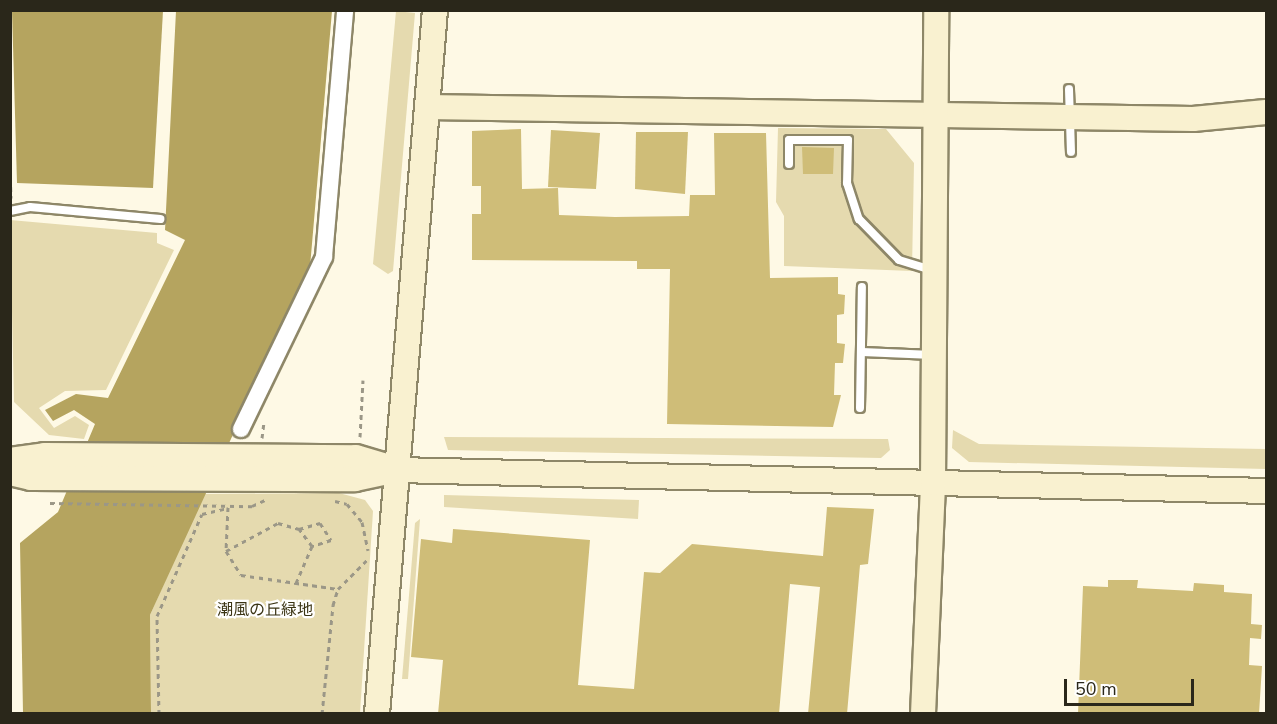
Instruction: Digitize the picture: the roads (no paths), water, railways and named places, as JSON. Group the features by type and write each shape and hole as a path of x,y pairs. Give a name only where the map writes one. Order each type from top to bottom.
{"street":[{"path":"240,429 324,257 345,10"},
{"path":"377,714 435,10"},
{"path":"923,714 933,483 936,10"},
{"path":"426,107 1193,119 1266,112"},
{"path":"10,472 44,466 234,457 356,457 397,470"},
{"path":"10,460 44,466 223,479 355,479 397,470 1266,491"}],"lane":[{"path":"1069,89 1071,152"},
{"path":"789,164 789,140 848,140 847,183 860,219 899,260 934,271"},
{"path":"11,211 30,207 160,219"},
{"path":"860,408 862,287"},
{"path":"862,352 934,356"}],"park label":[{"name":"潮風の丘緑地","path":"265,610"}]}
